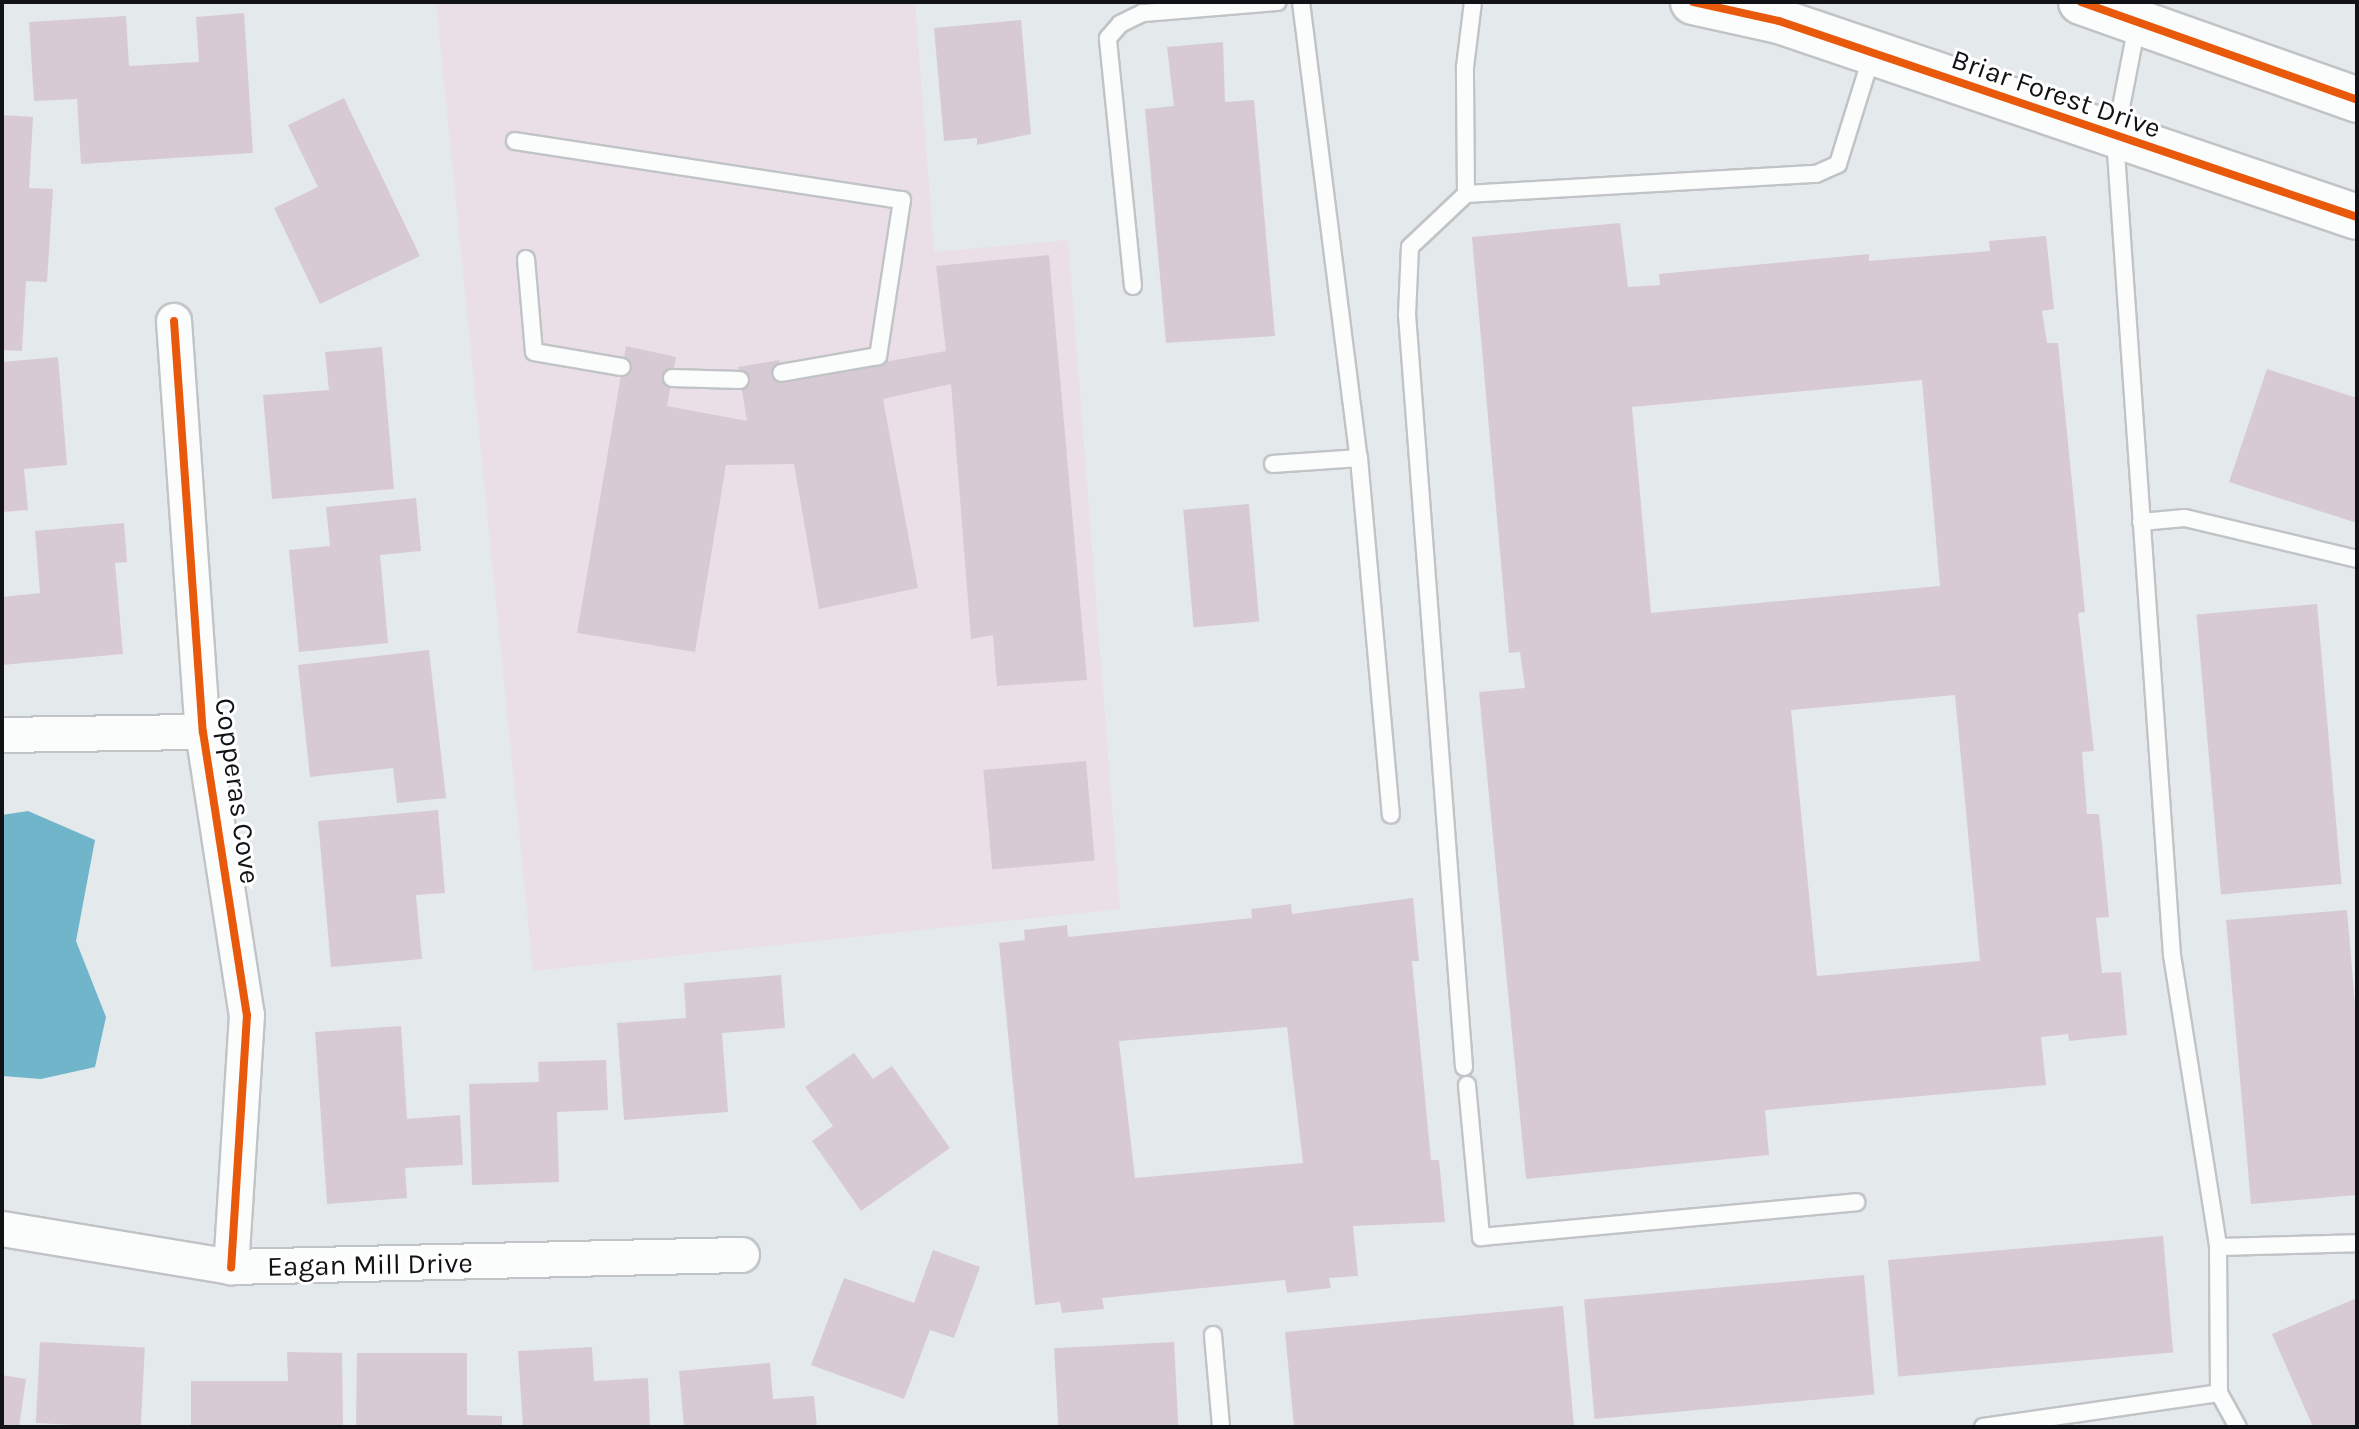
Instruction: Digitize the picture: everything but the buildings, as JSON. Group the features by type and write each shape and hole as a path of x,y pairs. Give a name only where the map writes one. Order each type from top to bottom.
{"main road":[{"name":"Briar Forest Drive","path":"1693,2 1779,21 2115,138 2357,217"},
{"path":"2081,2 2141,10 2357,100"}],"street":[{"name":"Copperas Cove","path":"174,321 203,732 247,1015 231,1267"},
{"path":"2,735 203,732"},
{"name":"Eagan Mill Drive","path":"2,1229 231,1267 742,1255"}],"lane":[{"path":"1133,286 1108,38 1120,24 1143,13 1278,2"},
{"path":"1301,2 1359,458 1391,815"},
{"path":"1466,194 1465,67 1473,2"},
{"path":"2141,10 2115,138 2141,522 2172,955 2218,1247 2219,1393 2238,1427"},
{"path":"1464,1067 1407,315 1410,247 1466,194 1816,174 1838,164 1872,54"},
{"path":"515,141 902,200 878,356 781,373"},
{"path":"526,259 534,352 622,367"},
{"path":"672,378 740,380"},
{"path":"1273,464 1359,458"},
{"path":"2141,522 2185,518 2357,559"},
{"path":"1467,1085 1481,1237 1856,1202"},
{"path":"2218,1247 2357,1243"},
{"path":"1213,1335 1221,1427"},
{"path":"1983,1427 2219,1393"}],"shaded area":[{"path":"436,2 915,2 934,252 1068,240 1120,909 533,971"}],"water":[{"path":"28,811 95,840 76,941 106,1017 95,1067 41,1079 2,1076 2,815"}],"cycle path":[{"path":"1693,2 1779,21 2357,217"},
{"path":"2081,2 2357,100"},
{"path":"174,321 203,732 247,1015 231,1267"}]}
